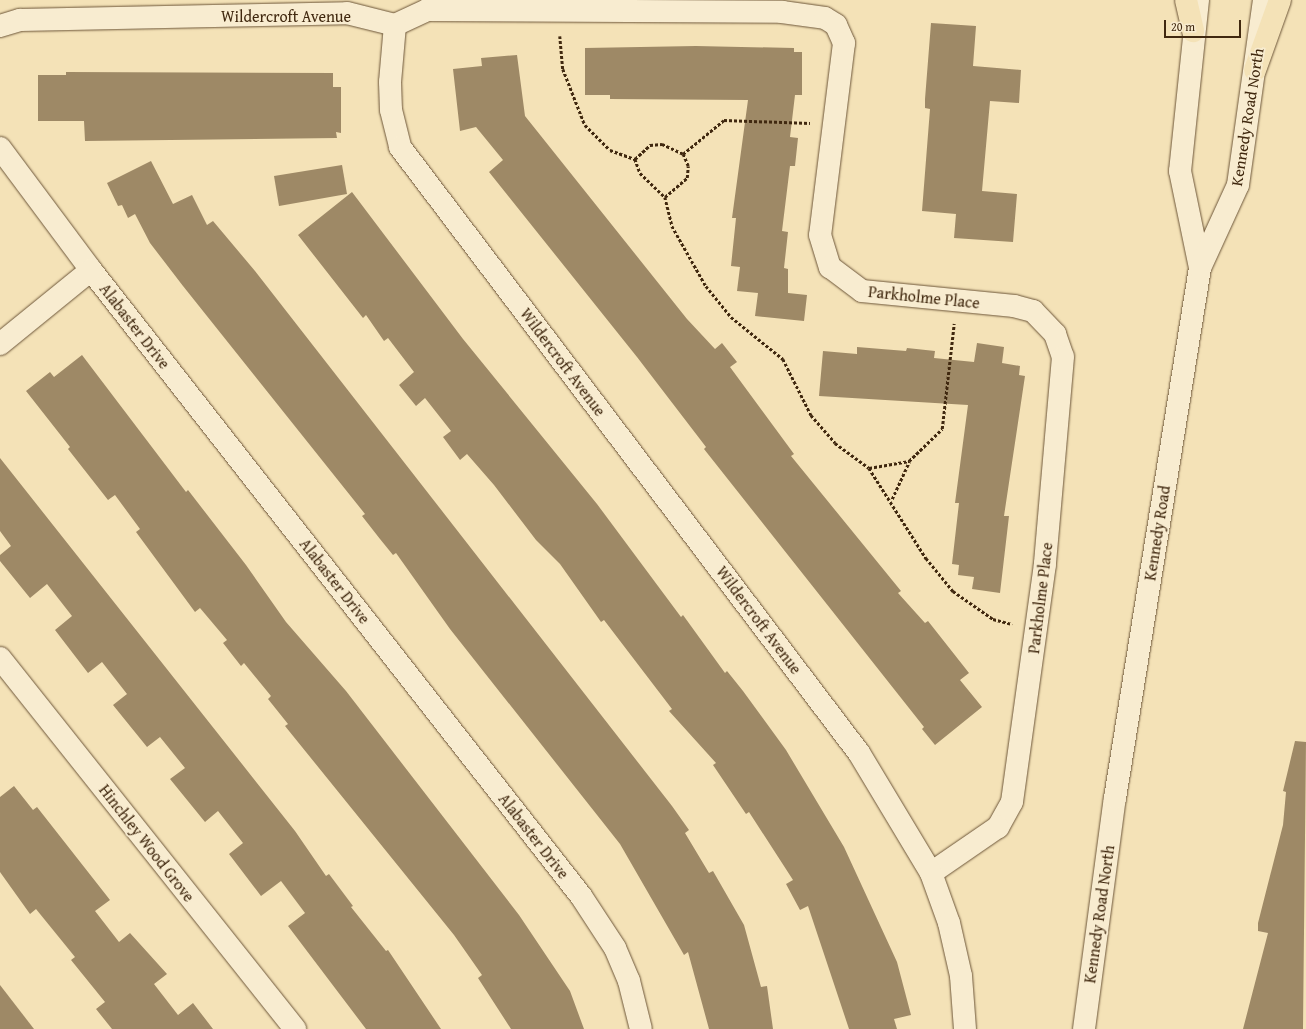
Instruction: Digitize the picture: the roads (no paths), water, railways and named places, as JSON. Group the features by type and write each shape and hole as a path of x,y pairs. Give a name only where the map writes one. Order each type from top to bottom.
{"main road":[{"path":"1186,0 1193,31"},
{"path":"1255,70 1280,0"}],"street":[{"path":"1198,0 1193,31 1180,171 1200,268"},
{"name":"Kennedy Road North","path":"1200,268 1238,185 1264,0"},
{"name":"Parkholme Place","path":"395,25 427,10 782,12 826,18 836,25 844,43 835,128 820,235 830,267 862,291 954,300 1033,311 1055,334 1063,357 1037,628 1012,802 998,827 931,873"},
{"name":"Wildercroft Avenue","path":"0,26 20,20 347,13 395,25 390,82 391,110 400,147 859,753 931,873 949,922 959,969 965,1029"},
{"name":"Alabaster Drive","path":"0,148 91,270 581,896 615,948 630,980 640,1029"},
{"name":"Kennedy Road","path":"1115,798 1200,268"},
{"path":"0,344 91,270"},
{"name":"Hinchley Wood Grove","path":"0,658 295,1029"},
{"name":"Kennedy Road North","path":"1084,1029 1115,798"}]}
